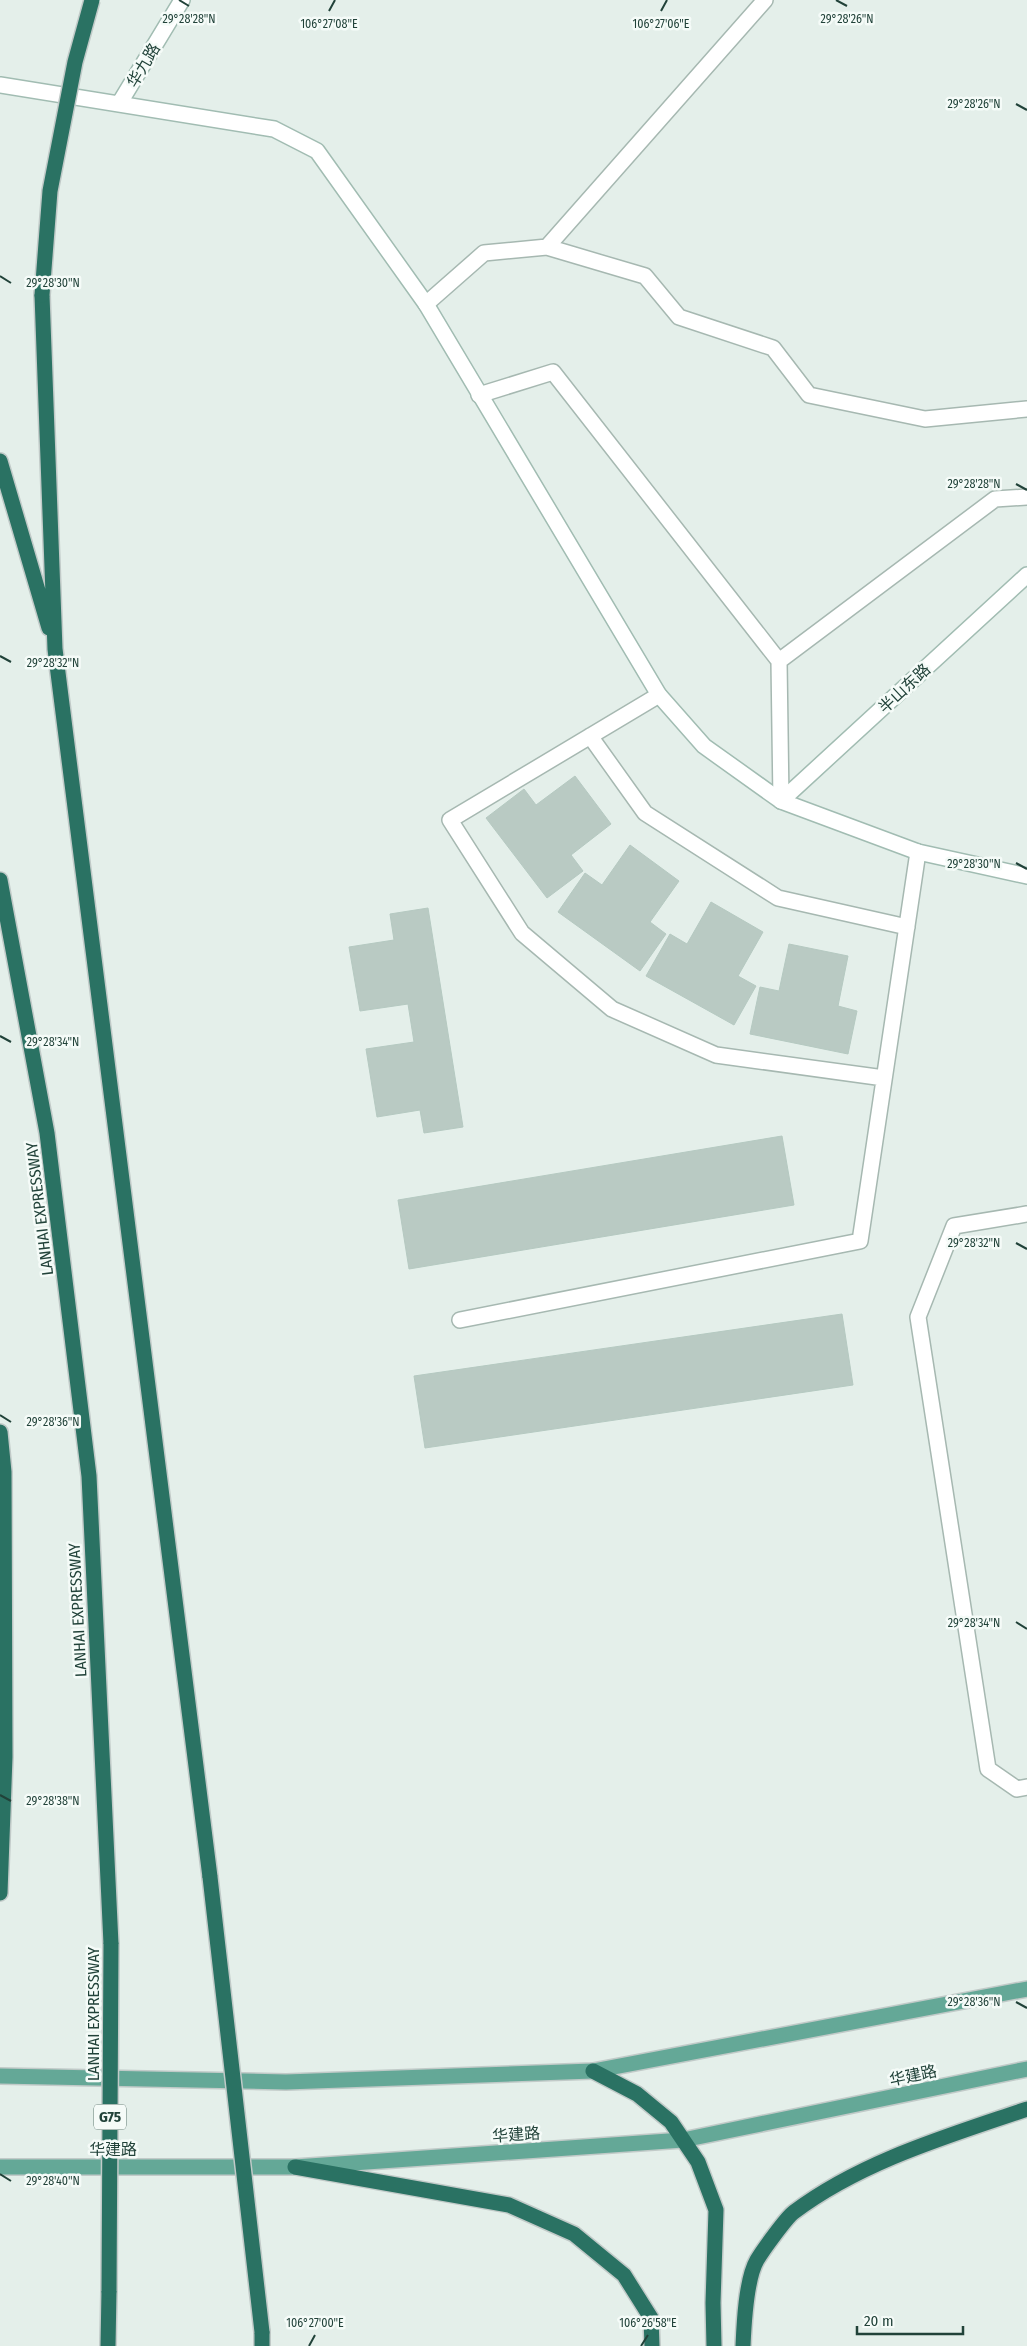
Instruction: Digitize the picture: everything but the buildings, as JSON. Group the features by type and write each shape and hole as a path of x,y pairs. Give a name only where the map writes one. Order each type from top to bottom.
{"highway":[{"path":"92,0 75,62 50,191 42,295 55,649 210,1877 262,2339"},
{"path":"0,461 55,649"},
{"name":"LANHAI EXPRESSWAY","path":"0,880 47,1132 88,1476 111,1944 110,2291 108,2346"},
{"path":"0,1432 4,1472 5,1757 0,1893"},
{"path":"0,1726 5,1757"},
{"path":"594,2071 637,2094 671,2122 698,2162 716,2210 713,2302 714,2346"},
{"path":"743,2346 745,2309 756,2261 793,2213 858,2172 937,2140 1027,2109"},
{"path":"295,2167 509,2205 574,2234 624,2275 652,2318 652,2346"}],"main road":[{"path":"0,2076 286,2082 594,2071 1027,1989"},
{"name":"华建路","path":"0,2167 295,2167 683,2140 1027,2069"}],"street":[{"name":"华九路","path":"120,104 182,0"},
{"path":"547,247 765,0"},
{"path":"0,84 274,129 317,151 426,304 658,695 704,746 781,801 918,852 1027,876"},
{"path":"426,304 484,253 547,247 645,276 679,317 773,348 809,394 925,419 1027,409"},
{"path":"479,395 553,372 779,661 781,801"},
{"path":"779,661 995,499 1027,497"},
{"name":"半山东路","path":"781,801 1027,575"},
{"path":"658,695 450,820 522,933 612,1009 716,1055 884,1078"},
{"path":"590,736 645,813 778,898 907,927"},
{"path":"460,1320 860,1241 918,852"},
{"path":"1027,1214 954,1226 918,1317 988,1769 1017,1789 1027,1787"}]}
